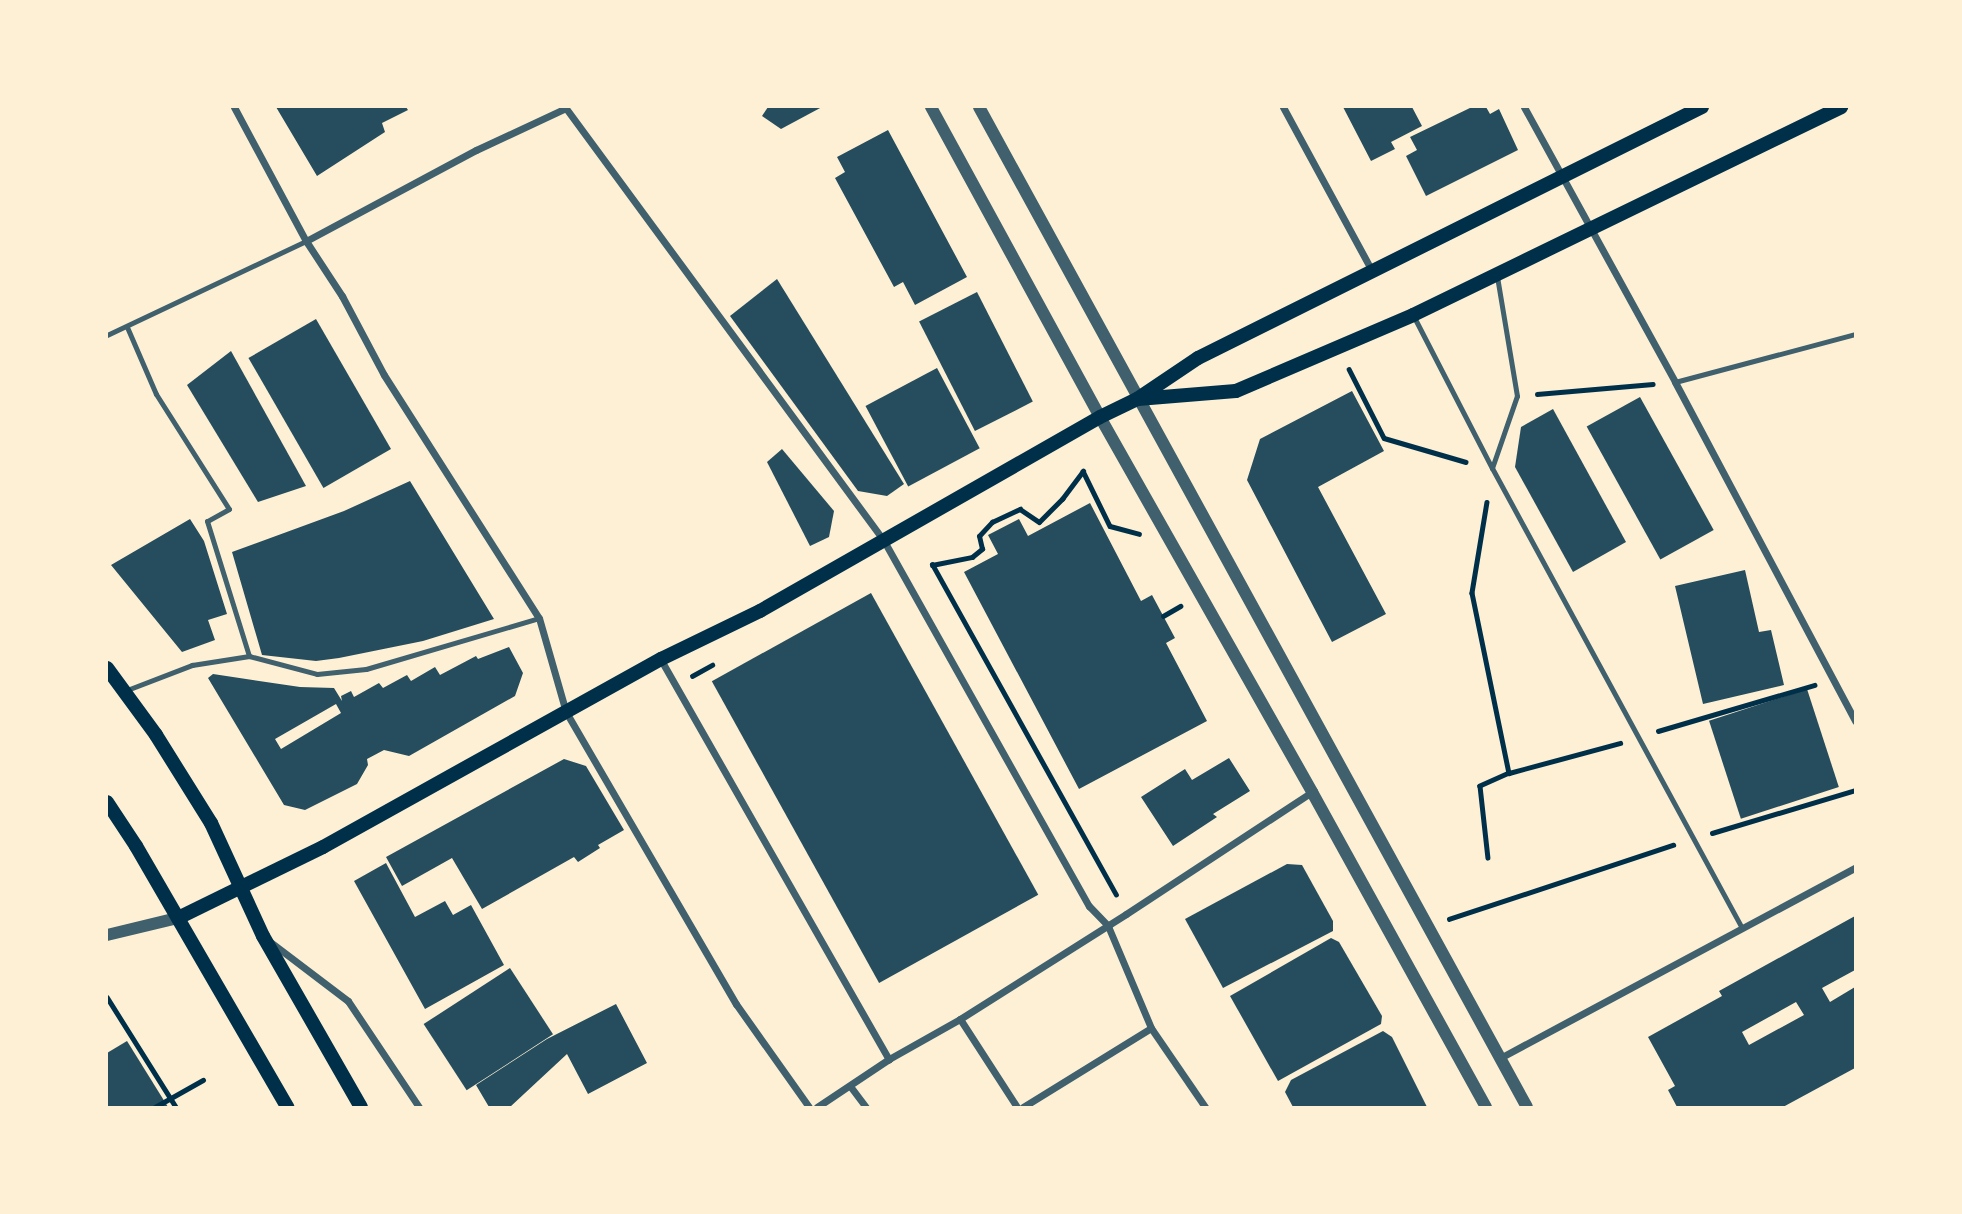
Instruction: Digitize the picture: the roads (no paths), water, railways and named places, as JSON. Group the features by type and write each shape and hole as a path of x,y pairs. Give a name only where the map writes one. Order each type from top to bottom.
{"main road":[{"path":"178,918 390,812 660,659 760,611 1100,417 1137,399 1198,358 1702,107"},
{"path":"1137,399 1236,391 1413,315 1841,107"},
{"path":"107,668 211,822 263,936 361,1107"},
{"path":"107,803 136,846 287,1107"}],"street":[{"path":"234,107 306,241 342,296 384,375 539,618 566,712 736,1004 808,1107"},
{"path":"306,241 476,150 566,107 884,541 1088,906 1108,926 1151,1028 1205,1107"},
{"path":"931,107 1100,417 1486,1107"},
{"path":"979,107 1527,1107"},
{"path":"1283,107 1372,271"},
{"path":"1524,107 1675,382 1855,721"},
{"path":"660,659 889,1059"},
{"path":"817,1107 889,1059 960,1019 1108,926 1312,792"},
{"path":"1500,1058 1855,868"},
{"path":"107,935 178,918"},
{"path":"263,936 348,1001 419,1107"},
{"path":"960,1019 1017,1107"},
{"path":"1023,1107 1151,1028"},
{"path":"850,1086 866,1107"}],"lane":[{"path":"107,335 306,241"},
{"path":"1492,468 1517,396 1497,274"},
{"path":"1413,315 1492,468 1742,928"},
{"path":"127,327 156,394 229,509 207,521 249,656"},
{"path":"1675,382 1855,334"},
{"path":"124,691 192,665 249,656 317,674 366,669 539,618"}]}
